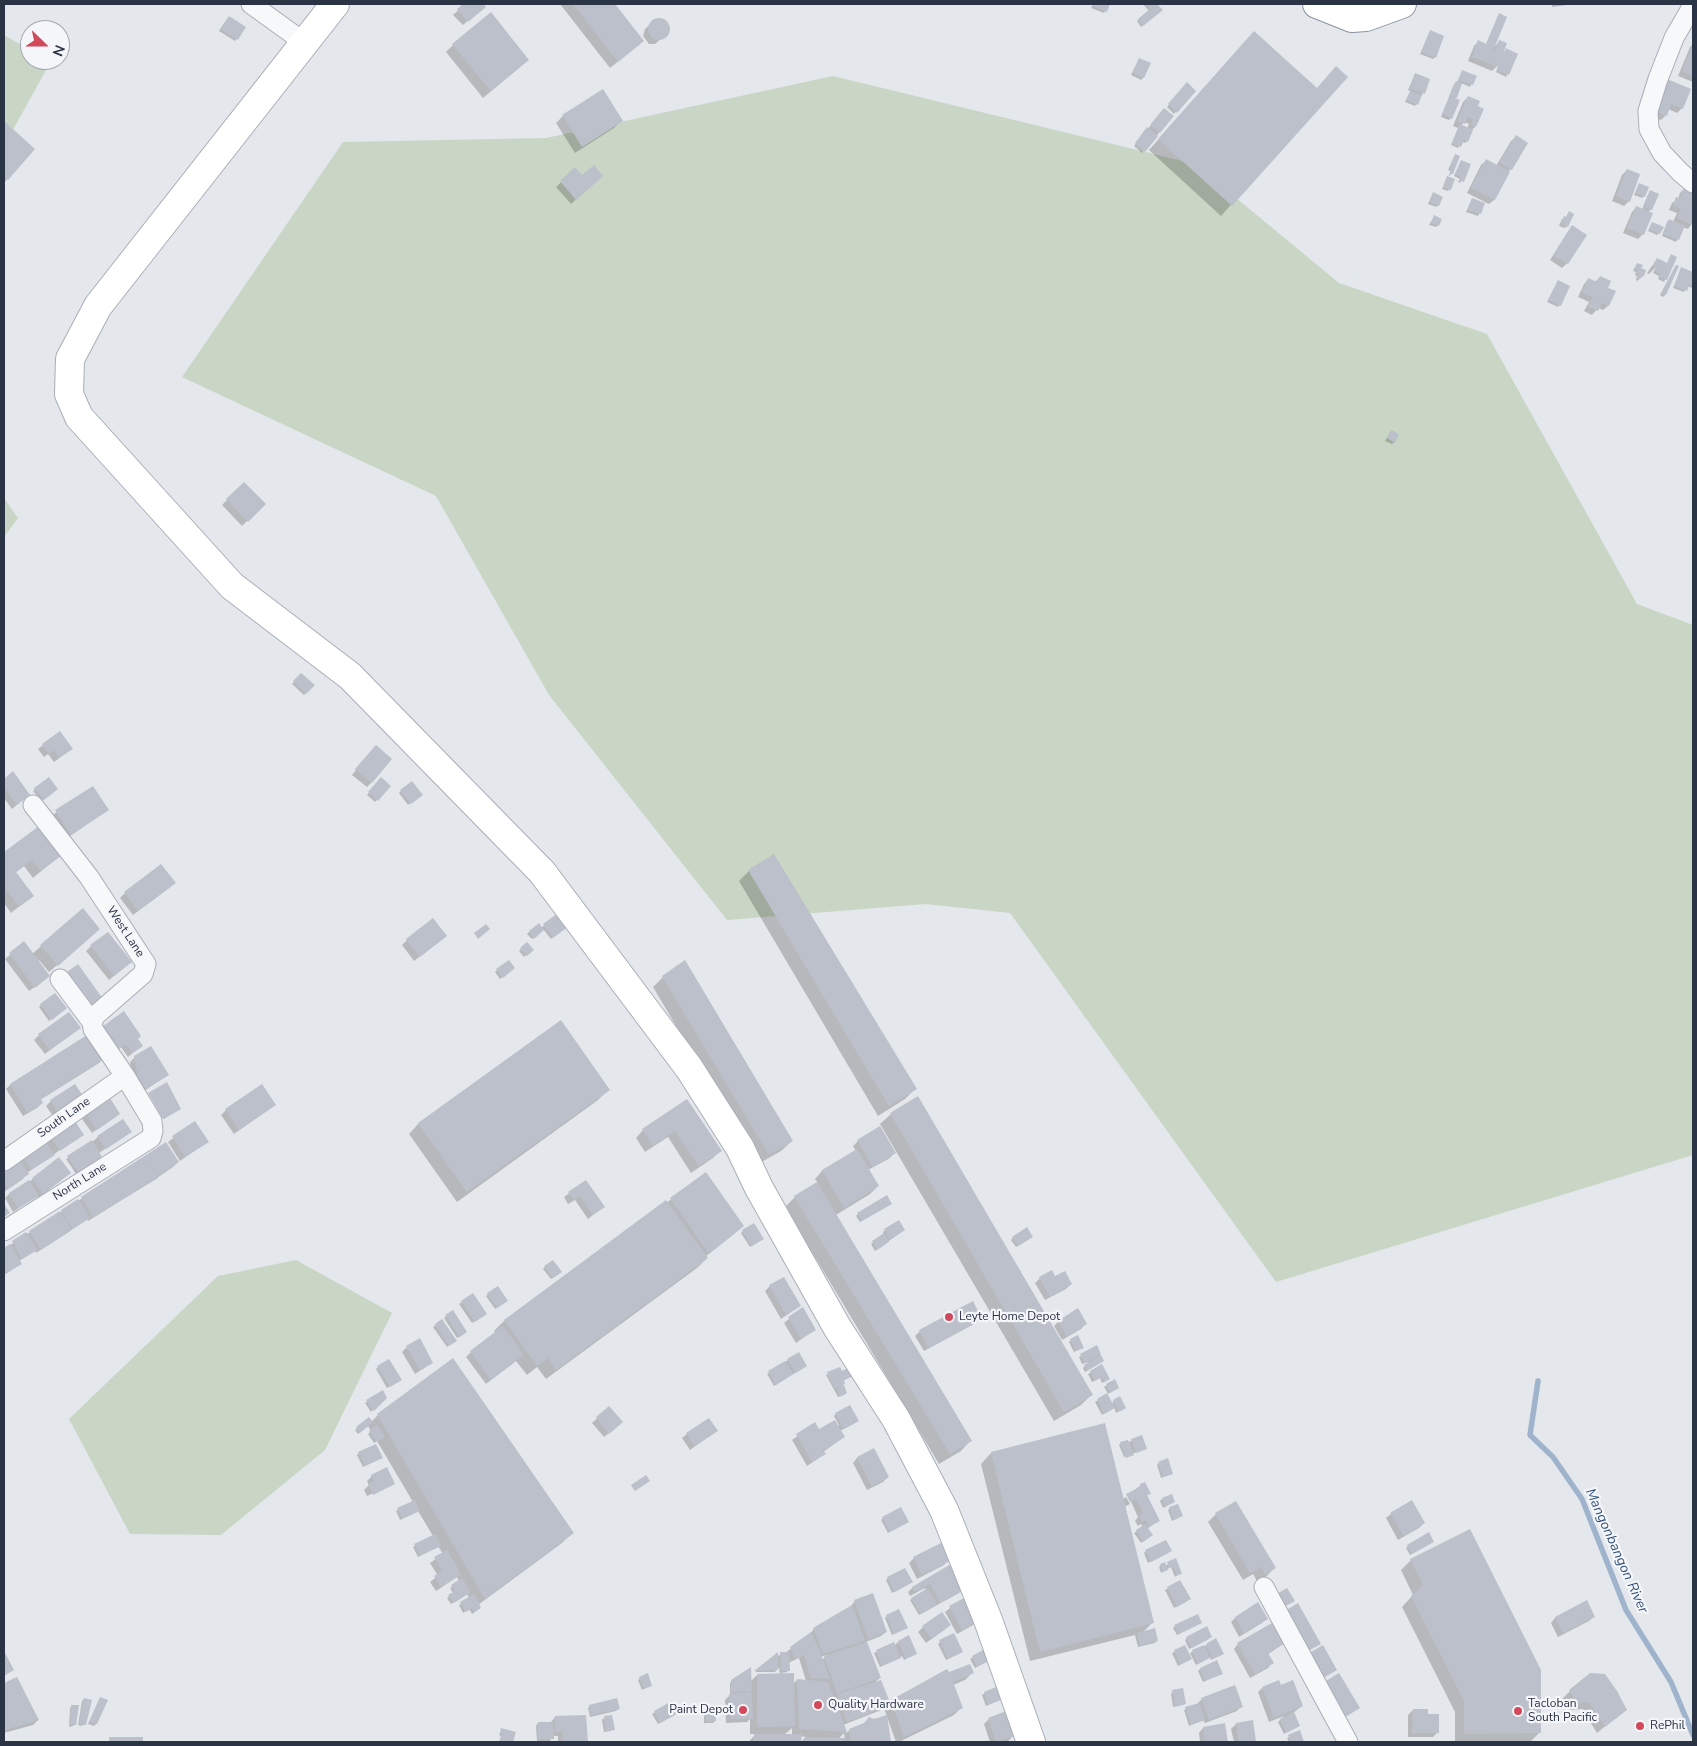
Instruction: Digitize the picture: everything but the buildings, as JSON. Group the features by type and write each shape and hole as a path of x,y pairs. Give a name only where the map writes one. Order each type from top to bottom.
{"main road":[{"path":"336,4 98,306 70,359 69,394 78,417 232,586 350,676 542,872 689,1068 740,1148 759,1188 836,1327 896,1419 944,1510 988,1620 1031,1742"},
{"path":"1317,4 1352,18 1366,17 1402,4"}],"street":[{"path":"251,4 305,43"},
{"path":"1693,5 1674,38 1648,111 1649,129 1662,153 1693,183"},
{"name":"West Lane","path":"33,805 89,877 146,964 142,974 96,1015 92,1022"},
{"path":"60,978 92,1022 93,1029 125,1076"},
{"name":"North Lane","path":"4,1231 151,1138 153,1131 152,1121 125,1076"},
{"name":"South Lane","path":"4,1161 125,1076"},
{"path":"1264,1587 1348,1742"}],"green space":[{"path":"4,35 20,44 20,70 46,70 4,146"},
{"path":"833,76 1195,164 1339,283 1487,334 1637,604 1693,625 1693,1155 1276,1282 1010,913 926,904 727,920 549,695 436,496 182,377 343,142 546,138"},
{"path":"4,498 18,518 4,537"},
{"path":"296,1260 392,1313 325,1450 221,1535 130,1534 69,1419 218,1276"}],"waterway":[{"name":"Mangonbangon River","path":"1538,1381 1530,1435 1553,1457 1582,1499 1626,1610 1671,1682 1693,1735"}],"place":[{"name":"Leyte Home Depot","path":"949,1317"},
{"name":"Quality Hardware","path":"818,1705"},
{"name":"Paint Depot","path":"743,1710"},
{"name":"Tacloban South Pacific","path":"1518,1711"},
{"name":"RePhil","path":"1640,1726"}]}
